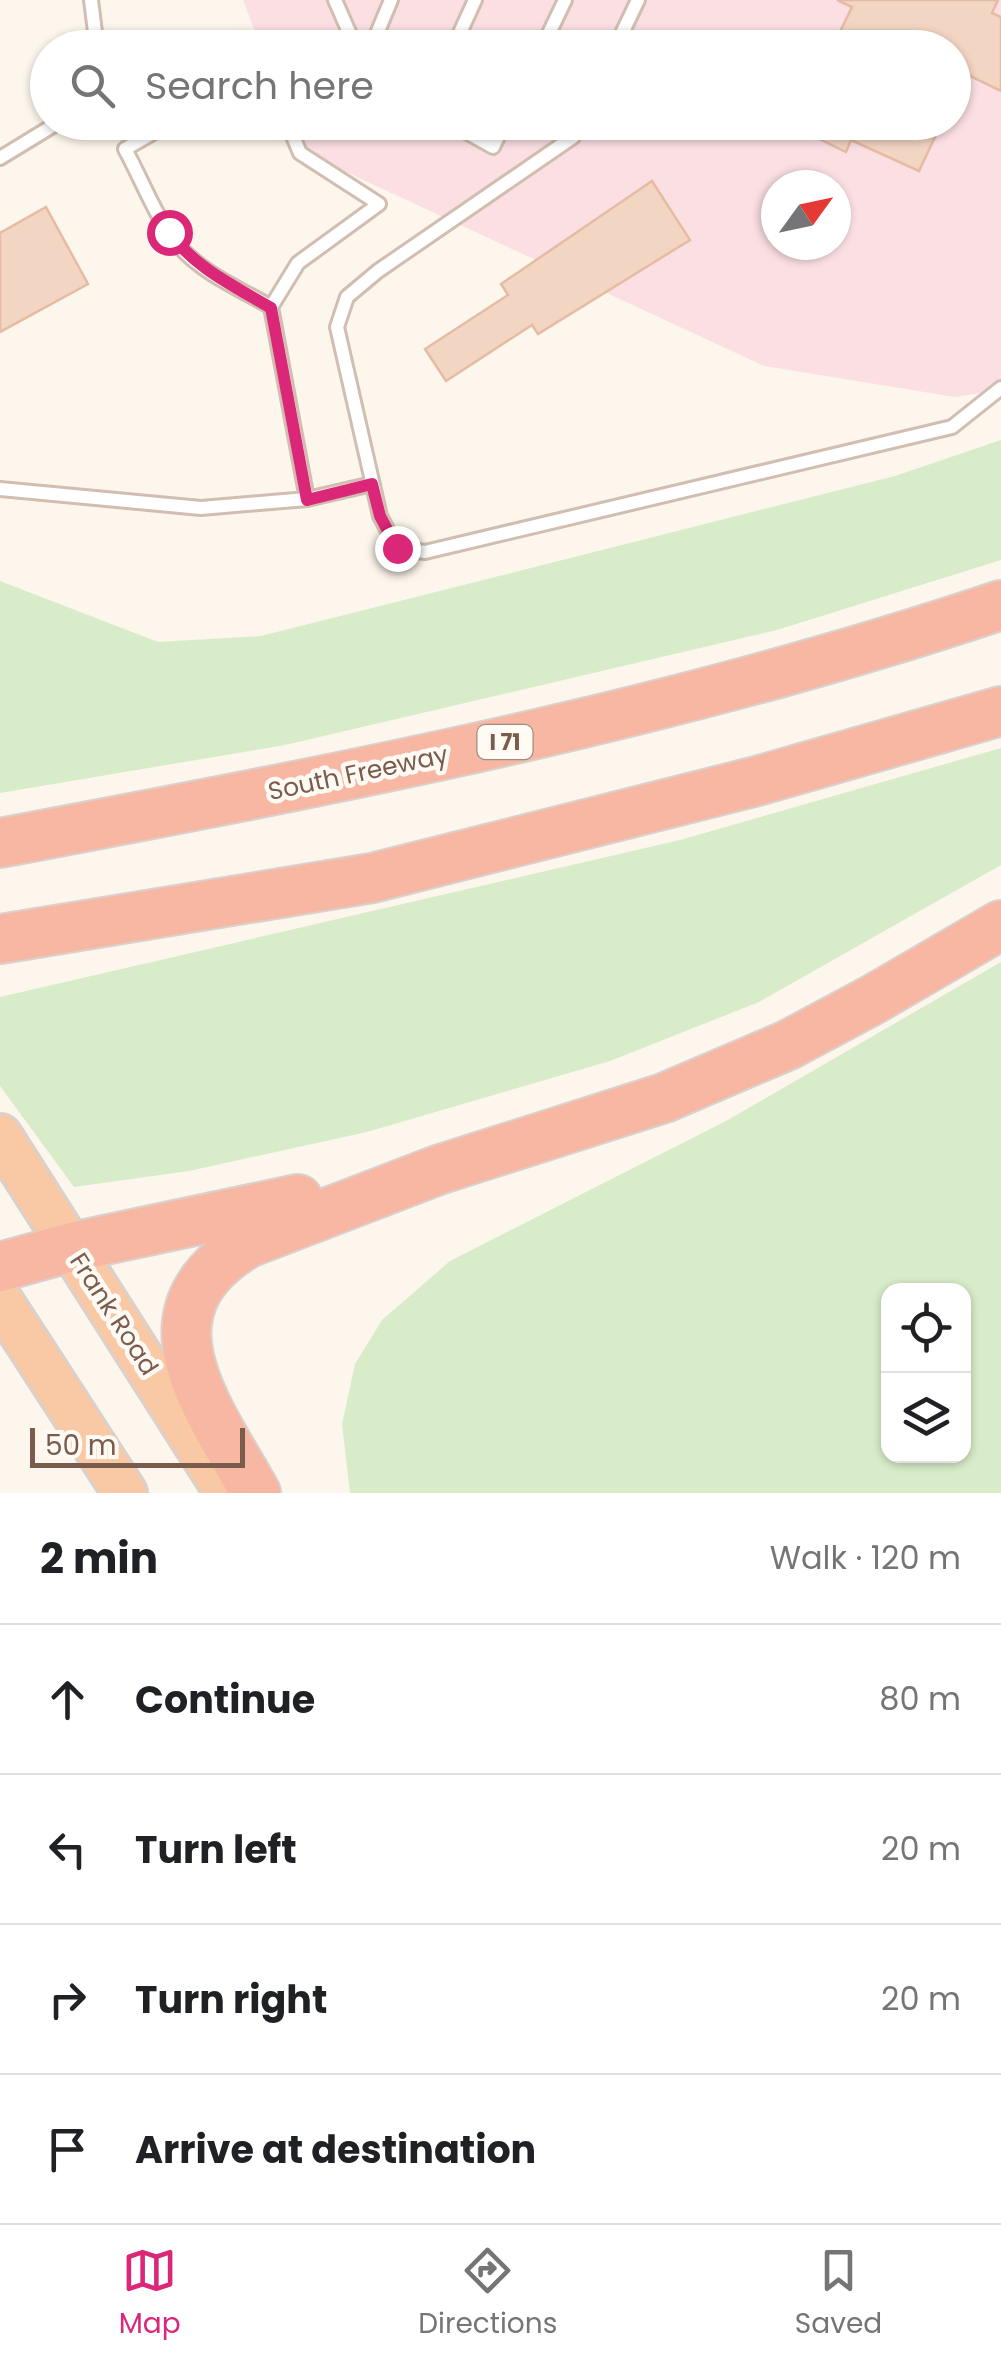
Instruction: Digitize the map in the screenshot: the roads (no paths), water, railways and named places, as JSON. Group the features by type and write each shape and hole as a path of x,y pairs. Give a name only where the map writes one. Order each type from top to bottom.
{"highway":[{"name":"South Freeway","path":"0,843 377,771 642,710 902,638 1001,605"},
{"path":"17,937 372,878 757,781 1001,711"},
{"path":"256,1493 199,1392 183,1337 194,1293 218,1261 248,1244 438,1170 664,1098 770,1052 874,999 1001,925"},
{"name":"Frank Road","path":"0,1136 227,1493"},
{"path":"0,1267 72,1247 438,1170"},
{"path":"0,1300 124,1493"}],"lane":[{"path":"91,0 95,30"},
{"path":"336,0 348,30"},
{"path":"379,30 391,0"},
{"path":"461,30 475,0"},
{"path":"551,30 565,0"},
{"path":"624,30 638,0"},
{"path":"0,158 30,140"},
{"path":"141,140 125,149 180,248 203,268 271,308"},
{"path":"294,140 300,153 379,204 298,264 271,308 307,500"},
{"path":"568,140 378,271 348,297 337,327 380,516 397,548 426,552 952,427 1001,388"},
{"path":"0,489 201,508 307,500 372,484"}]}
